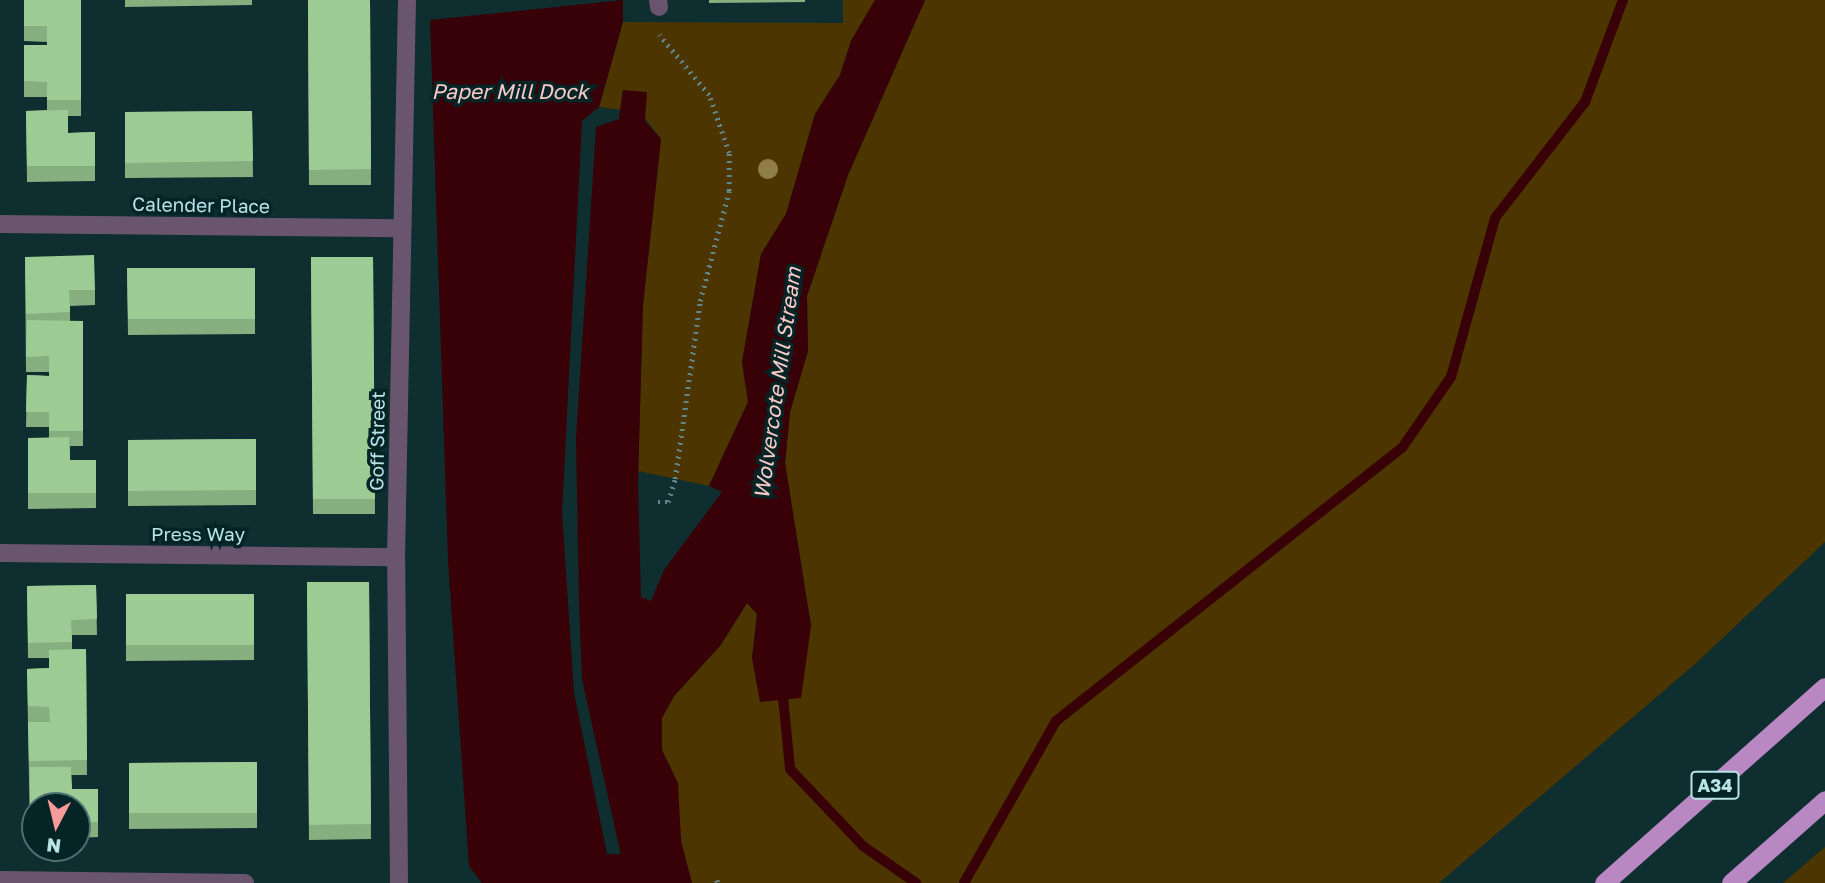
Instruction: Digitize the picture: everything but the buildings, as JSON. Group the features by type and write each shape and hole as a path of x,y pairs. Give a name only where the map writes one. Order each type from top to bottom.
{"highway":[{"name":"A34","path":"1604,883 1825,687"},
{"path":"1731,883 1825,800"}],"street":[{"name":"Goff Street","path":"399,883 396,557 407,0"},
{"name":"Calender Place","path":"0,224 401,228"},
{"name":"Press Way","path":"0,553 396,557"},
{"path":"1,878 245,883"}],"path":[{"path":"658,502 668,502 675,479 700,301 729,191 729,153 709,95 658,33 659,4"}],"shaded area":[{"path":"843,0 875,0 851,41 840,75 815,114 786,214 761,254 742,362 748,402 709,486 638,471 643,305 661,139 623,90 620,110 599,107 623,22 843,23"},
{"path":"925,0 1825,0 1825,542 1694,665 1439,883 692,883 681,841 677,783 662,750 662,718 674,696 720,646 747,603 757,614 752,658 757,675 811,626 785,463 790,412 808,351 807,296 848,175"},
{"path":"1825,847 1825,883 1783,883"}],"water":[{"name":"Paper Mill Dock","path":"623,0 623,22 599,107 582,121 562,512 574,693 613,883 482,883 469,866 448,561 430,20"},
{"name":"Wolvercote Mill Stream","path":"875,0 925,0 848,175 807,296 808,351 790,412 785,463 811,626 801,698 760,702 752,658 757,614 747,603 720,646 674,696 662,718 662,750 678,783 681,841 692,883 627,883 582,679 576,438 596,127 619,119 623,90 647,92 645,121 661,139 643,305 638,483 641,597 651,601 664,570 722,492 709,486 748,402 742,362 761,254 786,214 815,114 840,75 851,41"}],"waterway":[{"path":"964,883 1056,721 1402,448 1451,377 1495,218 1585,102 1623,0"},
{"path":"782,687 790,769 863,846 916,883"},
{"path":"611,873 654,873"}]}
